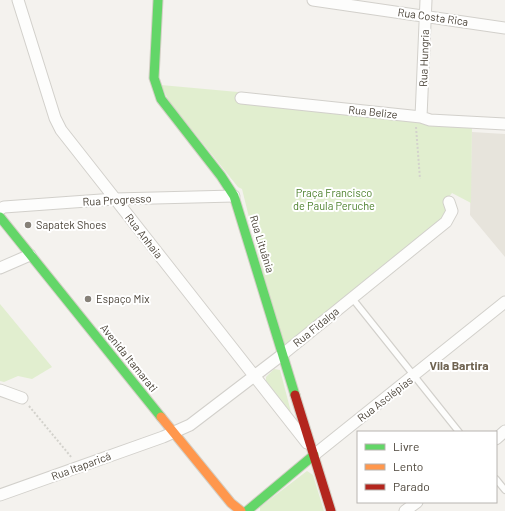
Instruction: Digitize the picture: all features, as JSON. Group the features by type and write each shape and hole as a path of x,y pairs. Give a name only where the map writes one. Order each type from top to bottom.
{"street":[{"name":"Rua Anhaia","path":"18,0 57,124 314,453"},
{"name":"Rua Lituânia","path":"158,0 154,78 156,88 161,99 221,176 234,196 331,511"},
{"name":"Rua Costa Rica","path":"313,0 505,28"},
{"name":"Rua Hungria","path":"418,116 426,0"},
{"name":"Rua Belize","path":"241,98 418,116 430,120 505,124"},
{"name":"Rua Progresso","path":"0,209 4,207 115,200 234,196"},
{"name":"Rua Fidalga","path":"163,437 190,426 283,354 446,222 452,211 449,202"},
{"name":"Avenida Itamarati","path":"0,217 23,258 174,433 231,502 241,511"},
{"path":"0,268 23,258"},
{"name":"Rua Asclépias","path":"247,511 314,453 414,376 505,302"},
{"path":"0,390 22,398"},
{"path":"497,438 505,431"},
{"name":"Rua Itaparicá","path":"0,495 163,437"},
{"path":"405,511 416,503"}],"lane":[{"path":"352,298 458,431"},
{"path":"497,480 505,490"}],"path":[{"path":"418,116 420,179"},
{"path":"22,398 79,467"}],"shaded area":[{"path":"472,132 505,134 505,257 470,215"}],"green space":[{"name":"Praça Francisco de Paula Peruche","path":"161,85 238,92 238,101 472,127 471,203 452,193 447,199 449,219 283,354 242,189 238,187 169,101"},
{"path":"0,304 52,367 32,379 18,376 4,382 0,381"},
{"path":"274,369 280,370 291,412 266,381 266,377"},
{"path":"307,471 313,475 324,511 260,511 260,507"}],"traffic: fast":[{"path":"158,0 154,78 161,99 221,176 234,196 295,395"},
{"path":"0,217 161,417"},
{"path":"247,511 314,455"}],"traffic: slow":[{"path":"161,417 231,503 241,511"}],"traffic: jam":[{"path":"295,395 331,511"}],"place":[{"name":"Sapatek Shoes","path":"28,225"},
{"name":"Espaço Mix","path":"88,299"}],"district":[{"name":"Vila Bartira","path":"459,366"}]}
